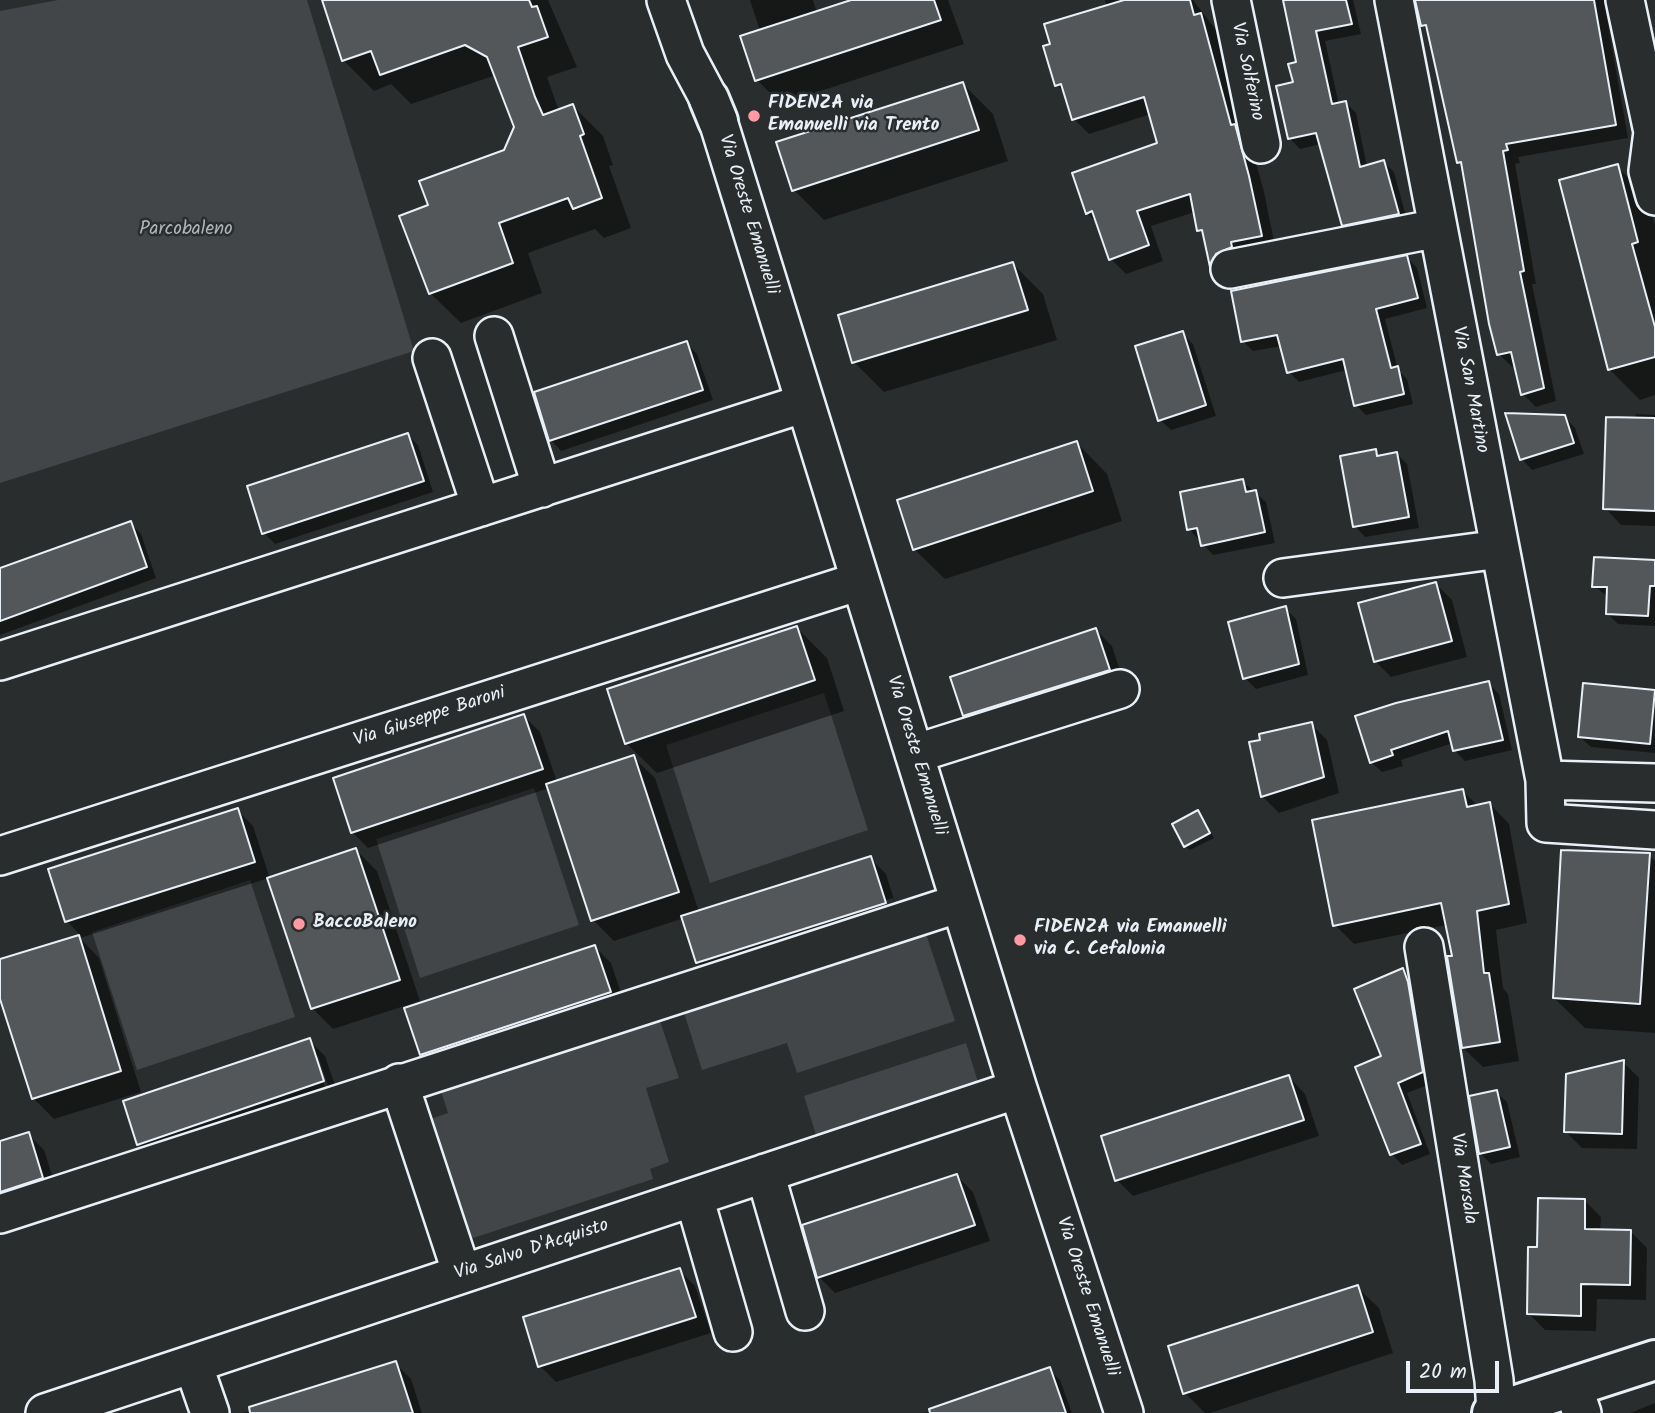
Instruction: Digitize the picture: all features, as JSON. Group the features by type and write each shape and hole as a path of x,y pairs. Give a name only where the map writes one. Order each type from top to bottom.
{"street":[{"name":"Via Oreste Emanuelli","path":"666,0 685,54 713,110 1018,1089 1124,1413"},
{"name":"Via Oreste Emanuelli","path":"689,0 705,49 713,110"},
{"name":"Via Solferino","path":"1231,0 1261,144"},
{"name":"Via San Martino","path":"1394,0 1545,780 1546,823 1655,830"},
{"path":"1625,0 1653,132 1648,172 1655,195"},
{"path":"1230,269 1438,228"},
{"path":"494,336 542,488"},
{"path":"432,358 481,507"},
{"path":"0,661 805,403"},
{"path":"1283,578 1500,549"},
{"name":"Via Giuseppe Baroni","path":"0,856 860,581"},
{"path":"914,754 1119,689"},
{"path":"1545,780 1655,783"},
{"path":"1655,794 1651,811 1655,824"},
{"path":"0,1214 960,902"},
{"name":"Via Marsala","path":"1424,947 1494,1380 1494,1412"},
{"path":"399,1083 462,1274"},
{"name":"Via Salvo D'Acquisto","path":"45,1413 120,1401 193,1364 1018,1089"},
{"path":"765,1173 805,1311"},
{"path":"694,1197 733,1332"},
{"path":"1494,1412 1578,1400 1655,1360"},
{"path":"193,1364 210,1413"}],"green space":[{"name":"Parcobaleno","path":"58,0 307,0 414,351 0,483 0,11"},
{"path":"824,693 868,830 710,883 666,745"},
{"path":"534,788 579,925 420,978 376,839"},
{"path":"250,880 295,1017 137,1070 92,932"},
{"path":"924,928 955,1021 797,1073 787,1043 702,1070 682,1006"},
{"path":"658,1015 679,1078 646,1088 669,1162 650,1169 653,1179 467,1240 428,1120 448,1113 440,1088"},
{"path":"966,1043 978,1082 816,1135 804,1096"}],"building":[{"path":"322,0 529,0 532,7 537,6 548,37 518,47 535,97 543,115 573,104 584,134 580,136 602,198 573,209 568,198 499,223 513,263 429,294 399,216 428,205 419,181 504,150 514,127 487,57 465,45 380,75 371,51 342,61"},
{"path":"851,0 934,0 941,20 755,81 740,36"},
{"path":"1124,0 1190,0 1194,15 1201,13 1231,125 1235,124 1262,236 1231,242 1232,247 1216,254 1210,267 1202,230 1197,231 1190,194 1137,211 1149,245 1109,260 1092,211 1086,214 1072,173 1157,143 1144,97 1072,120 1061,84 1055,86 1043,46 1050,44 1044,24"},
{"path":"1283,0 1346,0 1352,24 1316,31 1332,104 1346,101 1360,167 1384,160 1399,214 1342,226 1316,133 1288,139 1276,86 1293,82 1288,64 1296,62"},
{"path":"1415,0 1594,0 1616,125 1506,144 1508,150 1503,151 1524,271 1520,272 1544,388 1521,395 1511,352 1497,355 1489,324 1461,162 1457,163 1426,25 1421,26"},
{"path":"963,82 979,130 792,191 776,142"},
{"path":"1618,164 1638,242 1632,244 1655,327 1655,357 1608,370 1559,180"},
{"path":"1407,255 1418,298 1376,309 1391,368 1398,366 1404,394 1354,406 1343,359 1287,373 1277,335 1241,342 1231,291"},
{"path":"1013,262 1028,310 852,363 838,315"},
{"path":"1183,331 1206,405 1158,421 1135,346"},
{"path":"687,341 703,390 549,441 534,392"},
{"path":"1505,413 1565,415 1574,443 1520,460"},
{"path":"1606,417 1655,418 1655,511 1603,509"},
{"path":"408,433 424,481 262,534 247,486"},
{"path":"1077,441 1093,491 913,550 897,500"},
{"path":"1376,449 1377,456 1397,452 1409,517 1353,527 1340,456"},
{"path":"1243,479 1246,492 1256,490 1265,532 1201,546 1197,528 1187,530 1180,492"},
{"path":"131,521 147,567 0,621 0,568"},
{"path":"1594,557 1655,560 1655,586 1650,586 1648,616 1606,614 1607,587 1592,587"},
{"path":"1436,582 1452,641 1374,662 1358,603"},
{"path":"1286,606 1299,664 1243,679 1228,622"},
{"path":"797,626 815,680 625,744 607,689"},
{"path":"1096,628 1110,670 963,716 950,677"},
{"path":"1489,681 1503,740 1453,751 1448,731 1391,750 1393,755 1370,763 1355,716 1396,703"},
{"path":"1583,683 1655,690 1650,744 1578,737"},
{"path":"524,714 543,769 351,833 333,778"},
{"path":"1312,722 1324,777 1261,797 1249,742 1260,740 1259,734"},
{"path":"634,755 679,892 591,921 546,784"},
{"path":"1463,789 1467,807 1490,802 1509,904 1477,911 1484,973 1489,973 1500,1042 1462,1048 1447,956 1452,956 1441,903 1333,926 1312,820"},
{"path":"238,808 255,862 65,922 48,869"},
{"path":"1198,810 1210,833 1184,847 1172,824"},
{"path":"356,848 400,980 311,1009 267,878"},
{"path":"1561,850 1650,853 1640,1004 1553,998"},
{"path":"871,856 886,903 696,963 681,916"},
{"path":"79,935 121,1071 32,1099 0,999 0,959"},
{"path":"595,945 611,992 420,1055 404,1008"},
{"path":"1403,968 1408,982 1423,1072 1398,1083 1421,1144 1390,1155 1355,1067 1381,1056 1354,989"},
{"path":"310,1038 324,1081 137,1145 123,1101"},
{"path":"1624,1060 1622,1134 1564,1132 1566,1074"},
{"path":"1289,1075 1304,1120 1115,1181 1101,1136"},
{"path":"1497,1090 1510,1147 1479,1154 1469,1096"},
{"path":"29,1132 43,1178 0,1192 0,1141"},
{"path":"957,1174 975,1225 817,1278 802,1225"},
{"path":"1538,1198 1585,1199 1585,1229 1631,1230 1630,1285 1581,1284 1581,1316 1527,1314 1528,1247 1537,1247"},
{"path":"680,1268 696,1317 538,1367 523,1317"},
{"path":"1358,1285 1373,1332 1183,1394 1168,1346"},
{"path":"396,1361 413,1413 250,1413 249,1407"},
{"path":"1050,1367 1066,1413 930,1413 929,1409"}],"place":[{"name":"FIDENZA via Emanuelli via Trento","path":"754,116"},
{"name":"BaccoBaleno","path":"299,924"},
{"name":"FIDENZA via Emanuelli via C. Cefalonia","path":"1020,940"}]}
